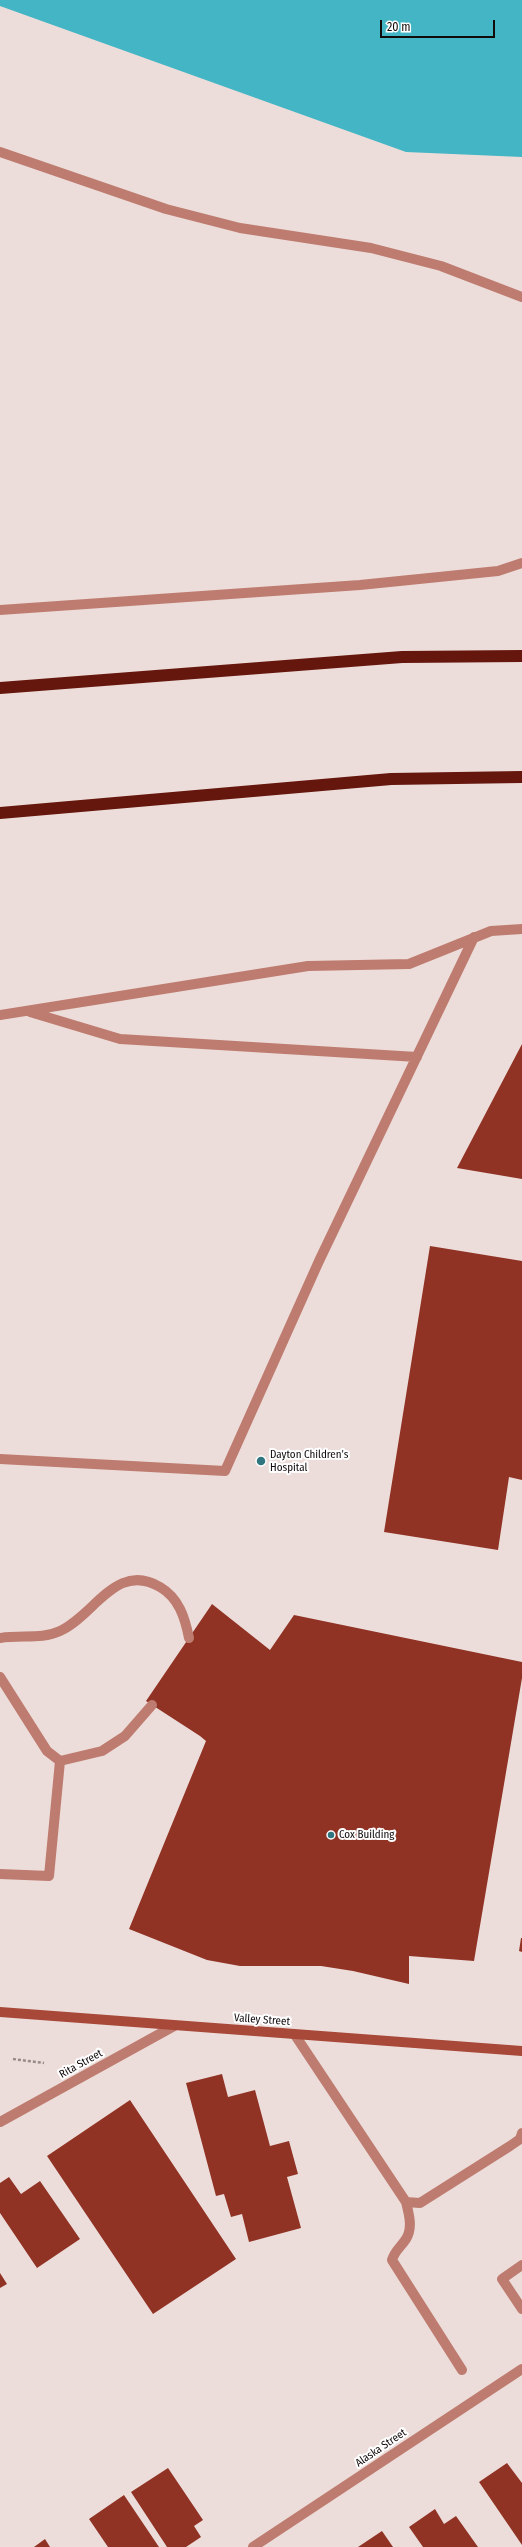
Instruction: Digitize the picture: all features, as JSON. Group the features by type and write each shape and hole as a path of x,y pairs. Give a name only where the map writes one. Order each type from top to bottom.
{"highway":[{"path":"0,688 402,657 522,656"},
{"path":"0,813 391,779 522,777"}],"main road":[{"name":"Valley Street","path":"0,2012 522,2051"}],"street":[{"path":"0,152 166,209 240,228 371,248 441,266 522,297"},
{"path":"0,610 360,585 498,571 522,563"},
{"path":"0,1015 308,966 409,964 491,931 522,929"},
{"path":"0,1459 225,1471 319,1262 474,937"},
{"path":"26,1011 120,1040 417,1057"},
{"path":"0,1638 12,1635 30,1637 60,1631 80,1617 108,1591 130,1580 149,1580 165,1590 180,1606 189,1638"},
{"path":"0,1677 47,1751 60,1760 102,1751 125,1736 152,1705"},
{"path":"0,1874 50,1876 60,1760"},
{"name":"Rita Street","path":"0,2122 174,2026"},
{"path":"295,2035 406,2202 410,2219 406,2239 395,2249 392,2260 462,2370"},
{"path":"406,2202 420,2203 510,2146 520,2139 522,2133"},
{"path":"522,2265 502,2279 522,2309"},
{"name":"Alaska Street","path":"253,2547 521,2370"}],"path":[{"path":"13,2059 44,2063"}],"water":[{"path":"0,0 522,0 522,157 406,152 0,6"}],"building":[{"path":"522,1044 522,1179 457,1168"},
{"path":"430,1246 522,1261 522,1480 509,1477 498,1550 384,1532"},
{"name":"Cox Building","path":"212,1604 270,1650 294,1615 522,1662 522,1678 474,1961 409,1956 409,1984 353,1971 321,1966 240,1966 207,1960 129,1929 206,1741 146,1701"},
{"path":"522,1938 522,1952 519,1951"},
{"path":"222,2074 228,2097 255,2090 270,2146 289,2141 298,2174 287,2177 301,2228 249,2242 242,2214 231,2217 224,2194 216,2196 186,2083"},
{"path":"130,2100 236,2259 153,2314 47,2156"},
{"path":"9,2177 21,2194 40,2181 80,2239 37,2268 0,2213 0,2183"},
{"path":"0,2273 7,2284 0,2288"},
{"path":"507,2463 522,2483 522,2545 479,2482"},
{"path":"168,2468 203,2520 194,2526 201,2537 186,2547 167,2547 131,2492"},
{"path":"124,2495 159,2547 108,2547 89,2519"},
{"path":"435,2509 444,2524 456,2516 478,2547 423,2547 409,2527"},
{"path":"382,2531 393,2547 358,2547"},
{"path":"45,2539 50,2547 34,2547"}],"place":[{"name":"Dayton Children’s Hospital","path":"261,1461"},
{"name":"Cox Building","path":"331,1835"}]}
